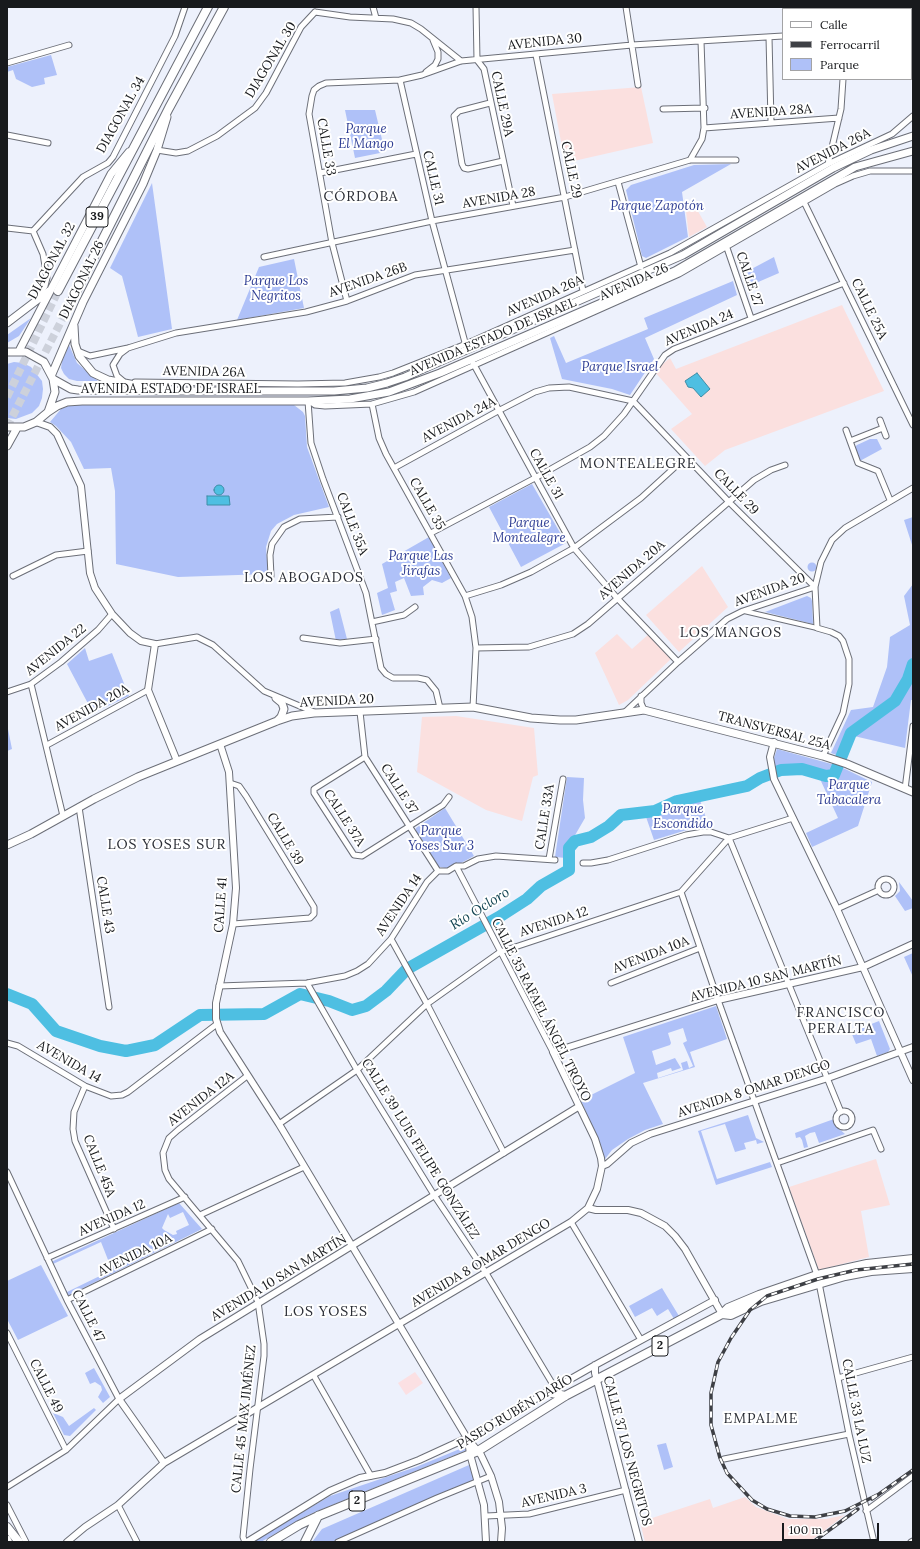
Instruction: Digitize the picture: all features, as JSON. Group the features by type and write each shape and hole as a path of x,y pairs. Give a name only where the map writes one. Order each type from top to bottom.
{"highway":[{"name":"39","path":"55,290 208,7"},
{"name":"39","path":"73,298 170,108 223,9"},
{"name":"PASEO RUBÉN DARÍO","path":"272,1542 299,1525 318,1516 474,1452 597,1378 722,1314 731,1314 818,1279 867,1264 913,1258"},
{"name":"PASEO RUBÉN DARÍO","path":"818,1279 871,1271 913,1268"},
{"path":"551,1390 565,1396"},
{"path":"305,1542 318,1516"},
{"path":"7,1527 19,1542"}],"main road":[{"name":"DIAGONAL 26","path":"52,376 74,323 144,184 157,150 170,108"},
{"name":"AVENIDA ESTADO DE ISRAEL","path":"19,351 38,358 52,376 71,389 78,390 302,392 367,388 405,377 467,347 683,255 833,168 871,150 913,136"},
{"name":"AVENIDA ESTADO DE ISRAEL","path":"36,422 57,406 67,402 350,400 389,392 473,362 686,264 855,167 913,151"},
{"path":"624,299 638,287"},
{"path":"7,323 55,290"},
{"name":"DIAGONAL 32","path":"19,351 55,290"},
{"path":"566,320 581,318"},
{"path":"74,323 78,352 82,362 93,373 108,380 167,391"},
{"path":"7,352 19,351"},
{"path":"48,412 54,399 52,376"},
{"path":"7,427 17,428 36,422"},
{"path":"7,446 17,428"},
{"path":"276,698 282,703 284,709 281,717 277,721"},
{"name":"AVENIDA 20","path":"7,845 31,834 113,789 177,761 292,716 314,713 473,707 543,719 576,720 625,712"},
{"name":"TRANSVERSAL 25A","path":"625,712 644,710 825,756 913,792"}],"street":[{"name":"DIAGONAL 34","path":"33,231 83,177 108,163 113,157 175,36 186,7"},
{"path":"373,7 376,18"},
{"name":"CALLE 29A","path":"476,7 477,60 484,69 513,206"},
{"path":"626,7 638,84"},
{"path":"315,9 350,17 393,19 411,23 460,61"},
{"name":"DIAGONAL 30","path":"157,150 176,153 188,151 216,136 255,108 266,93 301,27 315,9"},
{"name":"AVENIDA 30","path":"314,90 326,83 400,80 422,75 460,61 632,45 782,36"},
{"path":"769,37 771,122"},
{"path":"422,75 435,65 438,59 438,52 433,39"},
{"path":"690,160 702,139 704,128 705,108 701,41"},
{"path":"7,63 69,45"},
{"name":"CALLE 29","path":"536,55 583,291"},
{"name":"CALLE 31","path":"400,80 432,221 467,347"},
{"path":"828,164 844,93 843,80"},
{"name":"CALLE 33","path":"314,90 309,114 332,243 347,301"},
{"path":"490,103 455,113 454,116 464,168 468,169 503,161"},
{"path":"663,109 705,108"},
{"name":"AVENIDA 26A","path":"124,382 298,384 345,383 386,375 467,347 583,291 641,267 699,238 828,164 892,134 913,116"},
{"name":"AVENIDA 28A","path":"704,128 839,118"},
{"path":"7,135 48,143"},
{"path":"320,173 416,154"},
{"name":"AVENIDA 28","path":"264,257 432,221 565,197 690,160 736,160"},
{"name":"AVENIDA 26","path":"308,401 315,405 325,406 372,404 414,392 473,362 581,318 680,274 835,184 870,171 913,171"},
{"path":"618,182 641,267"},
{"name":"CALLE 25A","path":"804,202 913,425"},
{"path":"7,228 33,231 43,254 47,278 45,286 34,303"},
{"name":"CALLE 27","path":"727,248 751,318"},
{"name":"AVENIDA 26B","path":"78,352 90,356 128,348 176,333 306,312 347,301 415,275 575,250"},
{"name":"AVENIDA 24","path":"431,533 590,447 615,426 665,355 674,349 844,283"},
{"path":"124,382 117,376 113,365 120,354 128,348"},
{"name":"CALLE 31","path":"473,362 498,411 574,548 617,598 678,662"},
{"name":"AVENIDA 24A","path":"394,468 498,411 535,392 549,388 569,387 633,401"},
{"name":"CALLE 35A","path":"308,401 311,443 366,592 379,661 386,674 393,678 418,678 427,680 436,691 440,708"},
{"name":"CALLE 29","path":"633,401 729,502 815,587"},
{"name":"CALLE 35","path":"372,404 379,438 465,596 473,622 476,648 473,707"},
{"path":"880,420 886,436"},
{"path":"36,422 50,427 56,434 76,473 82,493 90,573 95,588 112,614 141,641 155,644 191,637 197,637 206,641 264,691 276,698 314,713"},
{"path":"850,441 883,428"},
{"path":"846,430 858,463 878,471 890,500"},
{"path":"465,596 501,585 531,572 574,548 641,498 686,457"},
{"name":"AVENIDA 20A","path":"476,648 529,647 573,634 588,624 754,480 771,470 785,465"},
{"name":"AVENIDA 20","path":"625,712 720,624 743,611 815,587 825,554 838,534 852,523 913,488"},
{"path":"272,576 270,554 272,544 284,527 294,521 307,518 338,517"},
{"path":"13,576 56,555 88,551"},
{"path":"815,587 817,628"},
{"path":"372,622 404,614 415,607"},
{"path":"743,611 817,628 839,636 846,648 849,659 848,696 843,713 825,756"},
{"name":"AVENIDA 22","path":"7,692 31,684 61,662 98,630 112,614"},
{"path":"303,638 340,643 376,639"},
{"path":"155,644 148,690 177,761"},
{"path":"31,684 63,816"},
{"name":"AVENIDA 20A","path":"47,745 148,690"},
{"path":"641,696 644,710"},
{"name":"CALLE 37","path":"360,712 365,757 438,871"},
{"path":"905,788 913,726"},
{"path":"774,742 770,757 774,779 837,909 913,1080"},
{"name":"CALLE 41","path":"217,1022 216,1003 233,924 236,888 229,772 220,744"},
{"name":"CALLE 37A","path":"365,757 314,789 314,792 354,855 358,857 362,856 409,825"},
{"name":"CALLE 33A","path":"552,859 562,779"},
{"name":"CALLE 39","path":"230,783 239,786 246,796 314,907 314,914 310,918 233,924"},
{"path":"409,825 443,804 449,797"},
{"name":"CALLE 43","path":"79,807 110,1006"},
{"path":"681,892 729,838 794,818"},
{"path":"583,862 591,863 608,860 686,835 703,832 711,832 729,838 841,1112"},
{"name":"AVENIDA 14","path":"219,986 307,983 346,976 368,964 391,939 427,882 438,871 448,871 456,866 464,866 478,859 496,856 552,859"},
{"name":"CALLE 35 RAFAEL ÁNGEL TROYO","path":"456,866 553,1052 578,1107 595,1139 602,1166"},
{"path":"837,909 879,890"},
{"name":"CALLE 33 LA LUZ","path":"681,892 818,1279 849,1434 874,1542"},
{"name":"AVENIDA 12","path":"279,1124 357,1070 427,1004 500,952 681,892"},
{"path":"391,939 427,1004 504,1153"},
{"name":"AVENIDA 10 SAN MARTÍN","path":"553,1052 718,1000 863,967 913,944"},
{"name":"AVENIDA 10A","path":"610,983 700,948"},
{"name":"CALLE 39 LUIS FELIPE GONZÁLEZ","path":"307,983 357,1070 434,1194 486,1273 551,1390"},
{"path":"217,1022 220,1032 279,1124 351,1247 468,1438 474,1452 491,1476 499,1502 501,1516 501,1542"},
{"name":"AVENIDA 14","path":"7,1043 18,1046 85,1086 111,1096 122,1095 128,1092 217,1022"},
{"name":"AVENIDA 8 OMAR DENGO","path":"68,1542 85,1527 118,1505 164,1463 314,1376 398,1324 571,1222 588,1208 597,1189 602,1166 607,1164 631,1143 650,1134 828,1078 913,1047"},
{"name":"AVENIDA 12A","path":"164,1162 165,1145 169,1138 247,1076"},
{"name":"CALLE 45A","path":"85,1086 74,1112 73,1129 75,1141 114,1229"},
{"name":"AVENIDA 10 SAN MARTÍN","path":"7,1487 66,1450 119,1399 200,1339 578,1107"},
{"path":"777,1163 874,1130 881,1149"},
{"name":"CALLE 45 MAX JIMÉNEZ","path":"164,1162 169,1179 238,1262 258,1302 264,1350 243,1538 246,1542"},
{"path":"200,1215 304,1167"},
{"name":"CALLE 47","path":"7,1172 8,1179 67,1300 119,1399 164,1463"},
{"name":"AVENIDA 12","path":"47,1258 185,1197"},
{"path":"588,1208 596,1210 628,1210 640,1213 664,1226 681,1244 722,1314"},
{"path":"571,1222 641,1340"},
{"name":"AVENIDA 10A","path":"67,1300 212,1229"},
{"path":"246,1542 316,1498 352,1481 385,1473 419,1460 468,1438 595,1365 715,1300"},
{"name":"CALLE 49","path":"7,1332 66,1450"},
{"path":"838,1378 913,1357"},
{"name":"CALLE 37 LOS NEGRITOS","path":"595,1365 595,1373 639,1542"},
{"path":"314,1376 371,1476"},
{"path":"724,1459 849,1434"},
{"path":"474,1452 478,1481 486,1516 486,1542"},
{"path":"338,1542 491,1476"},
{"path":"866,1511 913,1476"},
{"name":"AVENIDA 3","path":"486,1516 529,1514 626,1490"},
{"path":"7,1505 26,1542"},
{"path":"118,1505 137,1542"}],"shaded area":[{"path":"641,87 653,143 565,163 552,94"},
{"path":"695,206 707,227 689,237 686,211"},
{"path":"842,305 884,391 725,450 705,466 671,429 692,414 654,371 670,358 676,369"},
{"path":"697,373 710,389 701,397 693,388 688,387 685,381"},
{"path":"217,485 221,485 223,486 223,494 217,495 214,492 214,488"},
{"path":"207,496 229,496 230,505 207,505"},
{"path":"702,566 728,607 679,652 646,615"},
{"path":"650,633 672,658 628,700 619,705 595,653 617,634 632,649"},
{"path":"456,716 534,728 538,775 533,777 522,821 486,810 417,772 422,717"},
{"path":"876,1159 890,1205 861,1211 869,1257 819,1270 789,1187"},
{"path":"415,1372 423,1383 406,1395 398,1383"},
{"path":"745,1497 756,1507 788,1519 826,1519 845,1515 809,1542 645,1542 640,1522 710,1499 713,1508"}],"green space":[{"path":"51,55 57,75 44,78 45,84 32,87 16,79 13,70 7,72 7,67"},
{"name":"Parque El Mango","path":"345,110 375,110 385,152 355,158"},
{"name":"Parque Zapotón","path":"731,164 682,192 688,237 646,258 642,256 626,190 631,185 694,165"},
{"path":"152,183 172,329 138,337 122,276 110,268"},
{"path":"774,257 779,273 749,286 744,273"},
{"name":"Parque Los Negritos","path":"294,259 304,308 237,320 259,267"},
{"name":"Parque Israel","path":"733,281 737,295 645,338 654,359 630,395 612,389 562,379 550,338 554,336 566,363 648,329 644,318"},
{"path":"31,318 19,336 7,343 7,335"},
{"path":"69,345 77,363 98,381 77,381 69,379 64,374 61,368 62,361"},
{"path":"14,362 23,363 31,367 42,381 43,389 39,406 32,413 16,419 7,418 7,364"},
{"path":"74,404 294,405 303,412 305,416 307,447 329,507 294,515 277,524 271,531 266,547 268,574 178,577 116,564 115,491 111,468 84,469 71,442 56,426 50,422 61,409"},
{"path":"870,439 877,439 882,449 858,462 854,448"},
{"name":"Parque Montealegre","path":"532,484 566,543 521,567 489,507"},
{"path":"913,517 913,548 904,520"},
{"name":"Parque Las Jirafas","path":"429,537 451,578 442,583 432,580 423,587 424,595 411,596 404,578 395,582 397,591 390,593 395,610 382,615 377,593 388,588 382,564"},
{"path":"812,562 817,567 812,572 807,567"},
{"path":"913,584 913,700 911,700 905,748 854,736 845,758 831,753 851,710 873,707 887,667 890,637 910,625 904,596"},
{"path":"807,596 811,598 812,601 813,624 765,612"},
{"path":"339,608 347,639 336,641 330,612"},
{"path":"85,648 89,661 112,653 129,696 93,713 67,664"},
{"path":"7,724 12,749 7,751"},
{"path":"777,749 835,765 833,772 827,774 803,767 775,769 774,758"},
{"name":"Parque Tabacalera","path":"841,767 872,782 858,826 812,847 806,833 838,818 820,779 836,777"},
{"path":"567,777 584,778 583,800 585,818 567,849 566,858 555,857"},
{"name":"Parque Escondido","path":"700,800 709,827 690,829 654,840 645,814 656,814 677,804"},
{"name":"Parque Yoses Sur 3","path":"445,808 474,856 450,869 435,866 415,832 416,828"},
{"path":"899,882 913,901 913,908 905,911 895,896 900,891"},
{"path":"913,953 913,977 904,957"},
{"path":"716,1006 727,1039 690,1052 695,1067 643,1083 663,1124 645,1130 628,1139 612,1150 605,1159 581,1100 635,1073 623,1037","holes":["683,1028 687,1041 683,1043 693,1066 689,1068 687,1061 681,1063 683,1070 658,1078 657,1073 671,1068 672,1071 681,1068 675,1058 656,1065 652,1051 670,1045 671,1043 668,1033"]},
{"path":"879,1021 890,1049 888,1052 877,1056 871,1039 856,1044 851,1032"},
{"path":"748,1115 756,1138 764,1142 757,1144 756,1140 744,1143 746,1149 735,1152 725,1124 701,1131 717,1179 770,1162 772,1167 716,1185 698,1131"},
{"path":"834,1119 837,1127 845,1134 819,1143 815,1132 810,1133 805,1136 808,1147 804,1148 800,1137 796,1138 795,1133"},
{"path":"179,1203 202,1229 67,1296 51,1262","holes":["183,1212 189,1225 176,1231 177,1234 173,1235 162,1228 168,1214 170,1218","101,1242 112,1270 67,1292 53,1264"]},
{"path":"41,1265 68,1316 18,1340 7,1319 7,1281"},
{"path":"662,1288 679,1316 674,1319 668,1309 657,1316 652,1308 635,1317 629,1306"},
{"path":"94,1368 110,1397 103,1403 98,1397 102,1390 101,1386 95,1382 90,1384 85,1373"},
{"path":"94,1408 96,1410 70,1436 64,1435 53,1413 63,1417 69,1426"},
{"path":"666,1443 673,1467 664,1470 657,1445"},
{"path":"467,1446 467,1450 308,1515 261,1542 252,1542 330,1496 416,1467"},
{"path":"469,1465 474,1480 332,1542 312,1542 322,1529"}],"waterway":[{"name":"Río Ocloro","path":"7,994 32,1004 56,1031 100,1046 126,1051 155,1045 200,1015 264,1014 300,994 329,1001 352,1010 366,1006 386,991 407,969 499,917 527,899 541,886 569,870 569,848 575,841 591,837 609,826 621,815 655,811 677,801 747,786 760,778 781,770 802,769 826,776 834,775 851,733 895,701 908,679 913,664"}],"tunnel":[{"path":"7,397 58,291"},
{"path":"7,427 73,298"}],"railway":[{"path":"877,1495 845,1511 815,1517 790,1516 767,1509 752,1500 727,1473 720,1458 711,1425 711,1393 718,1362 731,1338 750,1310 767,1296 818,1279 856,1270 913,1264"},
{"path":"872,1499 913,1470"},
{"path":"813,1542 858,1509"}],"district":[{"name":"CÓRDOBA","path":"361,197"},
{"name":"MONTEALEGRE","path":"638,464"},
{"name":"LOS ABOGADOS","path":"304,578"},
{"name":"LOS MANGOS","path":"731,633"},
{"name":"LOS YOSES SUR","path":"167,845"},
{"name":"FRANCISCO PERALTA","path":"841,1022"},
{"name":"LOS YOSES","path":"326,1312"},
{"name":"EMPALME","path":"761,1419"}]}
